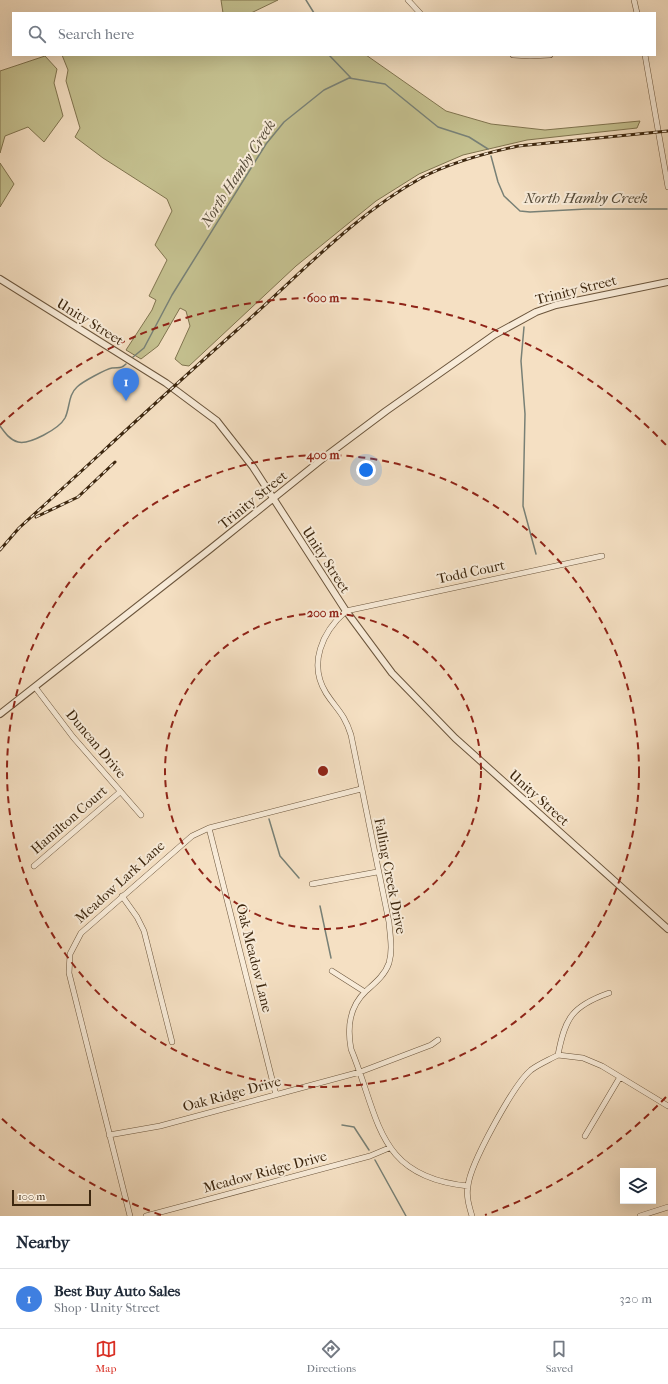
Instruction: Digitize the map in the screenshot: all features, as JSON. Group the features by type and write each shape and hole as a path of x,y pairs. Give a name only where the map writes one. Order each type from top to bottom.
{"street":[{"path":"408,0 419,12"},
{"path":"634,0 637,12"},
{"path":"645,56 668,187"},
{"name":"Unity Street","path":"0,279 166,383 202,408 217,421 230,436 274,498 346,611 392,673 436,719 597,867 668,929"},
{"name":"Trinity Street","path":"0,714 386,411 515,322 556,305 668,282"},
{"name":"Todd Court","path":"346,611 602,556"},
{"name":"Falling Creek Drive","path":"346,611 327,632 318,655 318,668 326,693 342,712 348,724 377,872 389,922 391,944 389,962 385,971 376,983 356,1002 349,1022 348,1036 351,1049 380,1132 389,1148 405,1165 421,1175 452,1184 468,1186"},
{"name":"Duncan Drive","path":"35,687 73,737 141,815"},
{"name":"Meadow Lark Lane","path":"130,1216 76,1004 68,965 70,954 81,932 192,836 209,828 361,788"},
{"name":"Hamilton Court","path":"34,866 120,792"},
{"name":"Oak Meadow Lane","path":"209,828 276,1095"},
{"path":"312,884 377,872"},
{"path":"122,896 137,917 144,931 172,1042"},
{"path":"332,971 365,992"},
{"path":"558,1056 563,1030 569,1017 594,998 609,993"},
{"name":"Oak Ridge Drive","path":"109,1135 160,1126 360,1072 431,1045 438,1040"},
{"path":"472,1216 468,1186 472,1166 522,1081 530,1071 558,1056 583,1058 620,1076 668,1106"},
{"path":"585,1136 620,1076"},
{"name":"Meadow Ridge Drive","path":"146,1216 370,1156 389,1148"},
{"path":"640,1216 668,1207"}],"shaded area":[{"path":"221,0 278,0 253,12 223,12"},
{"path":"45,56 57,69 54,83 63,116 44,142 28,127 5,136 0,153 0,71"},
{"path":"62,56 367,56 446,111 491,124 545,130 640,121 637,128 527,140 463,155 419,174 376,201 296,266 189,366 182,365 175,359 190,326 186,311 180,308 158,346 141,359 126,350 152,310 156,300 149,296 167,260 155,245 172,211 167,199 103,158 75,137 80,128 66,81 68,70"},
{"path":"0,163 14,184 0,207"}],"waterway":[{"path":"306,0 313,12"},
{"path":"330,56 351,78"},
{"name":"North Hamby Creek","path":"133,357 144,348 172,295 266,144 284,122 324,90 349,78 385,84 438,127 469,137 488,149"},
{"name":"North Hamby Creek","path":"491,156 498,182 504,196 520,211 667,209"},
{"path":"524,327 521,361 525,414 523,506 536,554"},
{"name":"North Hamby Creek","path":"0,426 6,434 15,441 23,442 36,439 57,427 62,422 67,414 72,394 77,387 105,371 112,368 121,367 126,364"},
{"path":"269,819 280,856 299,878"},
{"path":"320,906 331,958"},
{"path":"342,1125 354,1127 369,1150"},
{"path":"375,1160 406,1216"}],"railway":[{"path":"0,550 19,528 325,249 371,211 395,194 421,178 444,167 481,155 518,146 668,131"},
{"path":"36,517 78,497 115,462"}],"place":[{"name":"Best Buy Auto Sales","path":"126,401"}]}
